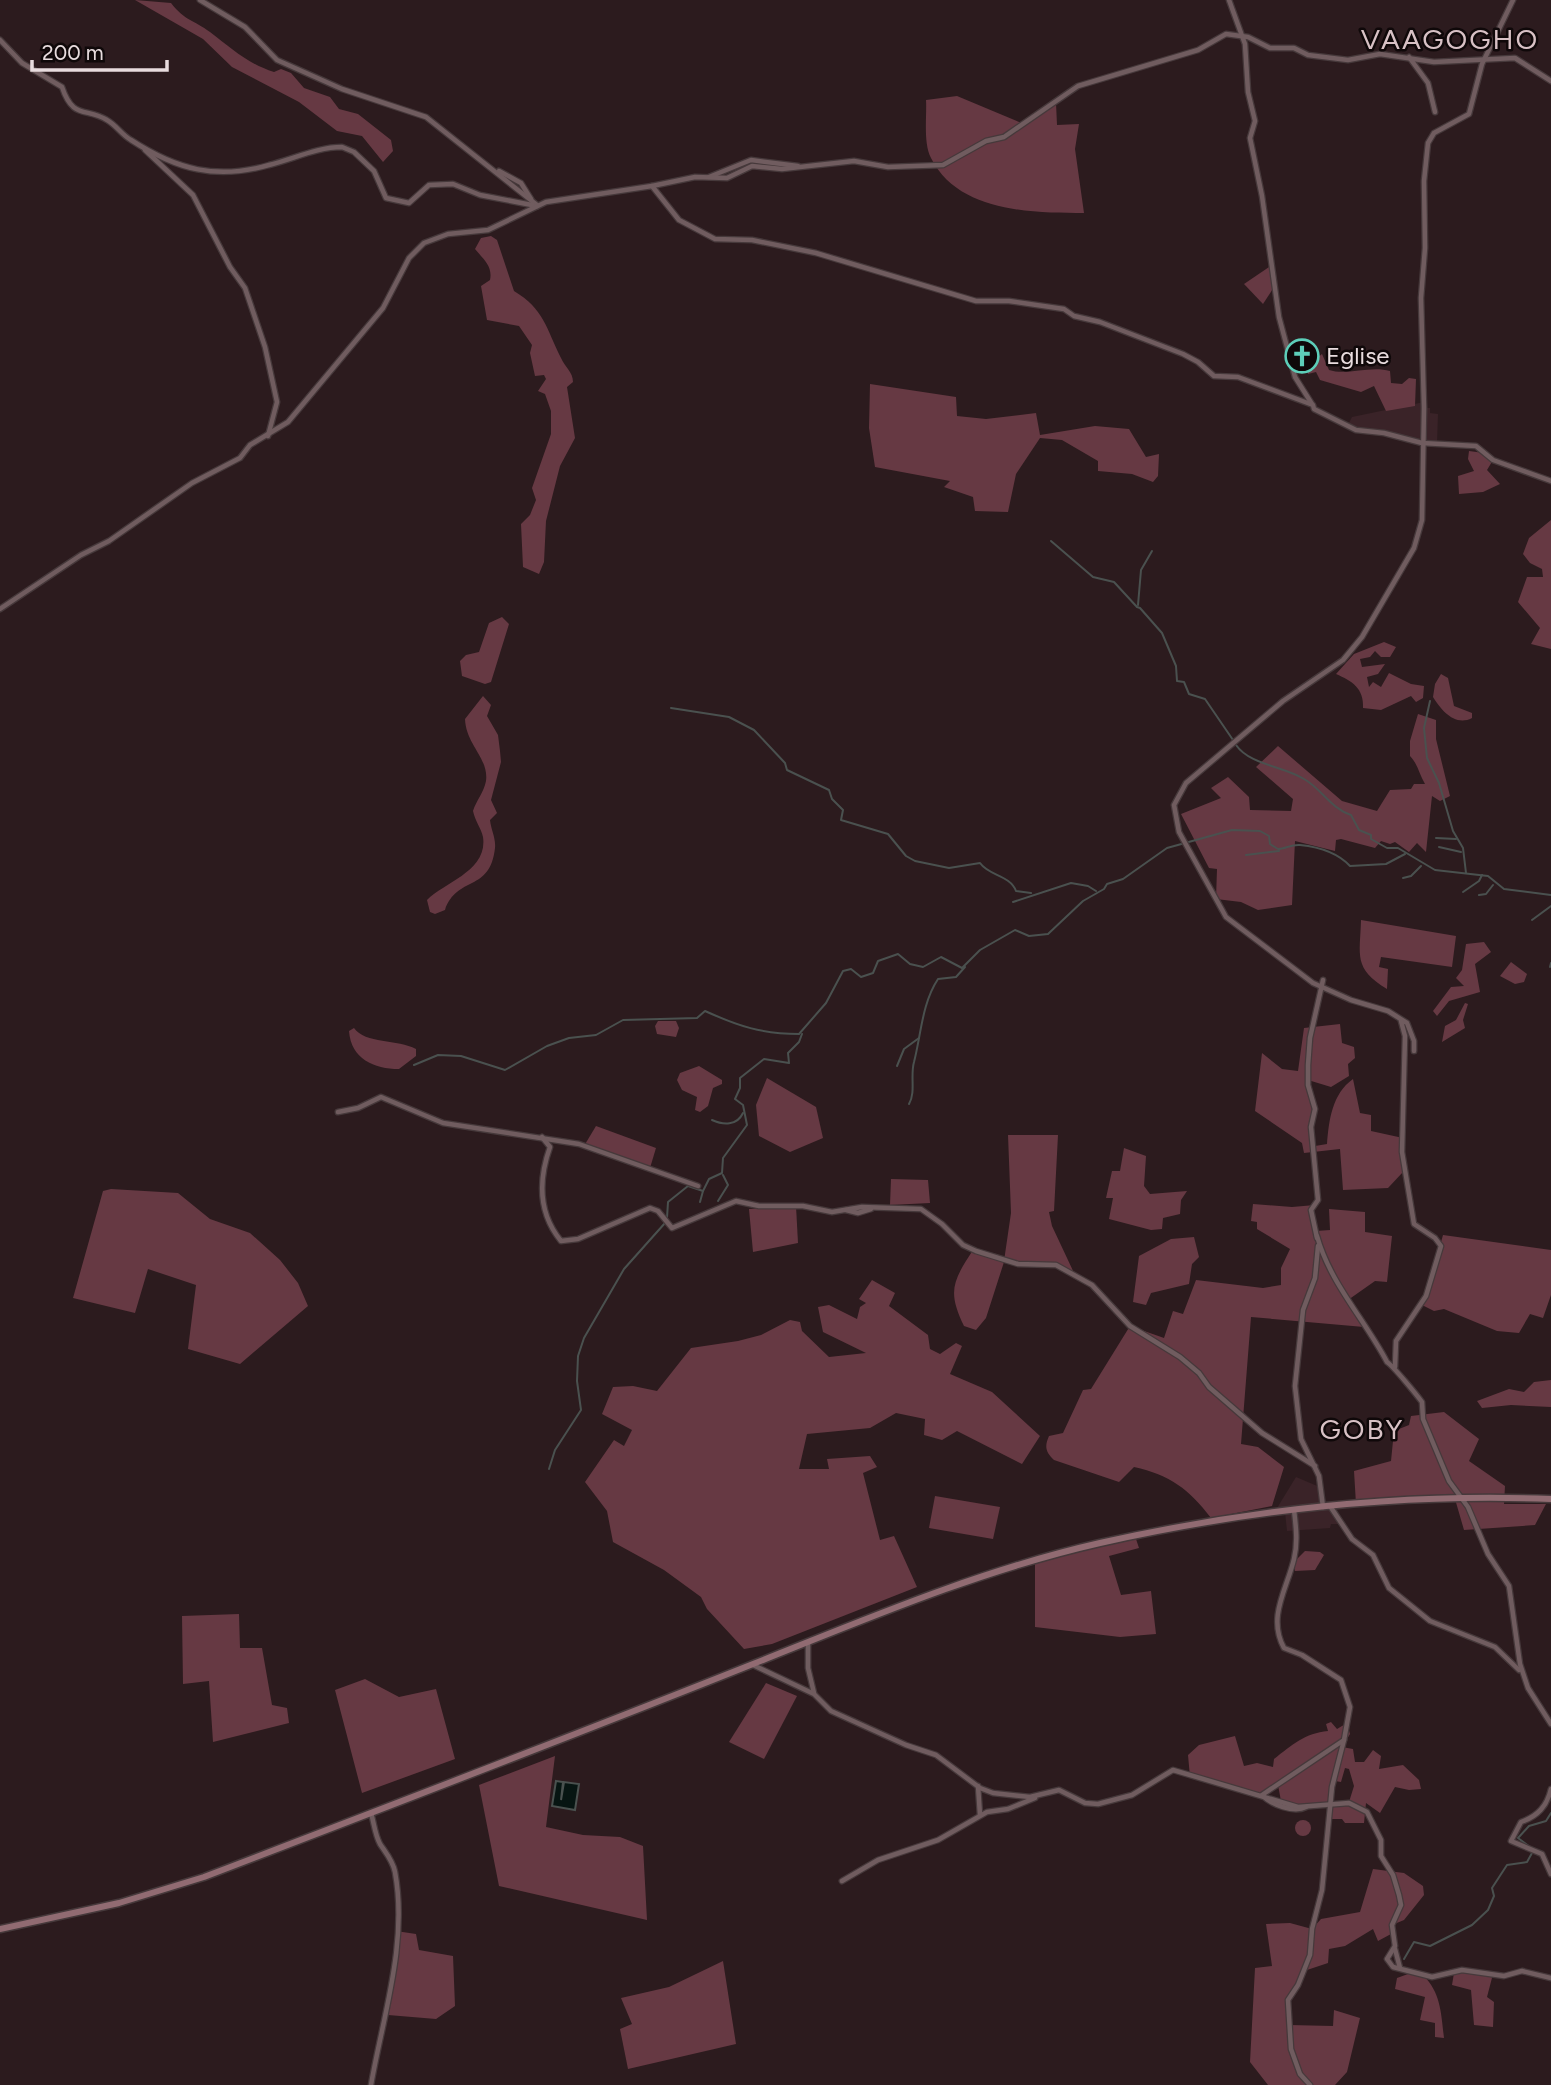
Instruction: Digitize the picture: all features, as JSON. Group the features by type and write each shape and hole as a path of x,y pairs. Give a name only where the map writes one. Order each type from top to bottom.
{"main road":[{"path":"0,1929 72,1914 176,1886 939,1592 1099,1544 1217,1521 1327,1506 1461,1499 1551,1499"}],"street":[{"path":"200,0 245,27 277,60 342,89 402,110 415,111 495,170 535,204"},
{"path":"1229,0 1245,44 1248,92 1255,121 1250,138 1262,196 1279,317 1295,377 1314,409 1356,430 1384,433 1422,443 1476,446 1493,460 1551,481"},
{"path":"1414,1051 1411,1031 1399,1018 1322,988 1293,971 1226,917 1179,832 1174,806 1180,790 1288,697 1331,671 1362,637 1399,577 1418,537 1422,520 1421,298 1425,248 1424,181 1428,144 1434,133 1469,114 1484,60 1513,0"},
{"path":"135,143 194,171 222,173 248,171 342,147 354,152 373,171 386,198 409,203 425,187 453,184 480,195 535,204 652,186 668,181 727,178 748,167 802,167 855,161 888,167 943,165 986,141 1004,137 1087,82 1190,53 1226,34 1241,35 1270,48 1294,48 1308,55 1348,60 1380,54 1408,56 1434,62 1515,58 1551,81"},
{"path":"0,40 22,63 62,87 72,105 86,115 106,119 153,156 193,195 230,267 245,288 276,391 277,408 270,422 268,437"},
{"path":"1408,56 1428,83 1435,112"},
{"path":"708,178 751,160 802,167"},
{"path":"652,186 679,220 715,239 751,240 816,253 976,301 1009,301 1064,309 1074,316 1100,322 1183,354 1198,362 1214,376 1238,377 1313,405"},
{"path":"0,609 213,470 240,458 250,445 268,437 292,417 383,308 415,249 448,234 496,227 535,204"},
{"path":"1323,980 1310,1038 1308,1065 1308,1085 1315,1109 1311,1127 1318,1200 1311,1210 1317,1236 1324,1258 1352,1307 1387,1362 1395,1367 1404,1383 1422,1402 1423,1419 1449,1480 1468,1507 1493,1564 1509,1586 1522,1674 1551,1724"},
{"path":"1395,1367 1396,1341 1426,1296 1441,1246 1413,1222 1404,1175 1405,1036 1404,1024 1399,1018"},
{"path":"338,1112 358,1108 382,1097 423,1116 458,1127 581,1144 698,1185"},
{"path":"542,1137 550,1147 542,1170 541,1198 550,1228 561,1241 578,1239 650,1208 663,1216 665,1223 672,1228 736,1201 769,1207 803,1206 832,1212 875,1207 921,1209 943,1224 963,1245 976,1251 1018,1264 1056,1265 1092,1284 1130,1326 1180,1357 1199,1373 1209,1387 1262,1433 1315,1466"},
{"path":"1317,1236 1318,1262 1303,1310 1295,1386 1301,1438 1319,1476 1327,1506 1353,1539 1373,1555 1388,1588 1430,1621 1496,1647 1522,1674"},
{"path":"1294,1510 1297,1544 1279,1607 1277,1631 1284,1648 1303,1655 1341,1679 1349,1698 1348,1729 1332,1787 1333,1803 1322,1872 1322,1890 1312,1930 1310,1955 1298,1985 1288,2000 1291,2049 1300,2074 1310,2085"},
{"path":"808,1643 808,1668 814,1694"},
{"path":"752,1664 814,1694 831,1711 905,1745 936,1755 978,1786 1000,1795 1039,1797"},
{"path":"1262,1795 1344,1740"},
{"path":"842,1881 878,1860 938,1840 991,1811 1020,1805 1059,1790 1085,1803 1098,1804 1138,1793 1173,1770 1298,1807 1349,1803 1367,1812 1381,1840 1381,1856 1393,1875 1401,1905 1393,1917 1395,1949 1400,1968"},
{"path":"978,1786 980,1816"},
{"path":"1551,1789 1546,1804 1530,1819 1521,1822 1512,1838 1518,1845 1551,1856"},
{"path":"371,1812 379,1842 394,1869 397,1907 396,1946 388,2015 380,2034 371,2085"},
{"path":"1542,1854 1551,1874"},
{"path":"1395,1949 1388,1955 1388,1961 1395,1969 1432,1977 1462,1970 1504,1976 1522,1971 1551,1978"}],"shaded area":[{"path":"135,0 171,3 185,17 248,60 274,72 281,69 291,73 304,88 330,97 339,109 358,114 391,140 393,151 383,162 362,136 337,131 299,102 232,67 203,39"},
{"path":"957,96 1024,124 1056,103 1057,125 1079,124 1075,149 1084,213 1042,212 998,206 977,199 943,176 929,152 926,137 926,100"},
{"path":"491,236 497,240 514,291 538,312 573,378 573,382 567,387 575,438 560,466 546,521 544,562 539,574 523,567 521,524 530,515 536,500 532,488 551,434 551,411 545,394 538,391 546,379 544,375 535,376 530,353 532,345 519,326 487,320 481,286 490,280 490,271 475,249 481,238"},
{"path":"1272,265 1276,284 1263,304 1244,284"},
{"path":"1322,354 1329,370 1336,372 1382,369 1390,371 1391,383 1402,384 1409,378 1416,379 1415,406 1386,411 1374,386 1361,392 1320,380 1316,372 1308,374 1307,366"},
{"path":"870,384 956,397 957,416 986,419 1036,413 1040,435 1095,426 1129,429 1146,457 1159,454 1158,476 1153,482 1132,474 1098,471 1098,461 1062,440 1040,438 1016,474 1008,512 975,511 973,497 944,487 950,481 875,467 869,428"},
{"path":"1424,402 1424,408 1430,408 1430,413 1438,414 1437,444 1347,427 1352,417"},
{"path":"1469,451 1484,453 1493,460 1487,470 1500,484 1483,492 1459,494 1458,476 1474,471 1468,459"},
{"path":"1551,520 1551,649 1531,644 1540,628 1518,602 1527,577 1543,577 1542,569 1530,563 1523,554 1529,538"},
{"path":"502,617 509,624 491,682 485,684 462,676 460,661 466,655 479,652 489,623"},
{"path":"1384,642 1396,647 1390,657 1381,657 1375,651 1370,657 1360,659 1362,667 1385,664 1378,674 1367,677 1369,687 1373,682 1381,687 1389,673 1411,684 1424,686 1423,698 1416,702 1411,696 1381,710 1363,708 1363,701 1356,686 1336,674 1354,654"},
{"path":"1441,674 1448,678 1454,706 1472,713 1472,718 1454,719 1436,702 1433,697 1435,684"},
{"path":"483,696 491,705 487,716 498,735 501,762 491,800 497,813 490,820 495,844 492,862 487,872 457,892 445,910 435,914 430,912 427,900 472,867 483,849 483,837 473,811 485,785 486,773 469,736 465,719"},
{"path":"1418,714 1436,720 1436,739 1450,796 1440,801 1432,796 1426,852 1417,843 1409,852 1395,842 1390,844 1381,841 1375,848 1341,839 1336,840 1335,851 1295,841 1292,905 1258,910 1241,902 1216,899 1217,869 1209,868 1181,814 1221,798 1211,788 1228,777 1249,797 1250,810 1291,811 1293,799 1256,767 1278,746 1342,801 1377,811 1390,790 1411,789 1414,784 1425,784 1410,756 1410,741"},
{"path":"1361,920 1456,936 1452,967 1381,957 1379,967 1388,969 1387,989 1368,974 1361,960"},
{"path":"1484,942 1491,952 1475,964 1480,992 1449,1001 1437,1016 1433,1011 1451,987 1464,986 1456,978 1462,970 1466,944"},
{"path":"1511,962 1527,974 1524,982 1515,984 1500,976"},
{"path":"1465,1003 1468,1004 1463,1020 1465,1028 1442,1042 1445,1026 1456,1020"},
{"path":"658,1021 676,1021 679,1028 676,1037 657,1034 655,1026"},
{"path":"1340,1024 1342,1043 1354,1047 1355,1058 1348,1064 1349,1076 1331,1087 1308,1080 1315,1146 1327,1144 1336,1100 1353,1079 1360,1113 1371,1115 1371,1131 1403,1138 1403,1172 1388,1188 1343,1190 1340,1149 1304,1153 1302,1143 1255,1111 1262,1053 1282,1069 1298,1071 1304,1028"},
{"path":"354,1028 366,1037 416,1049 416,1056 399,1069 373,1064 354,1049 349,1031"},
{"path":"699,1066 722,1080 722,1084 713,1088 708,1106 700,1112 695,1110 697,1097 682,1090 677,1080 680,1073"},
{"path":"767,1078 816,1107 823,1138 790,1152 759,1136 756,1105"},
{"path":"596,1126 656,1148 650,1168 584,1146"},
{"path":"1008,1135 1058,1135 1054,1211 1049,1212 1052,1226 1075,1275 1056,1265 1004,1262 986,1318 976,1330 964,1326 955,1304 955,1287 957,1278 973,1250 1004,1261 1011,1213"},
{"path":"1124,1148 1146,1156 1144,1186 1150,1194 1187,1191 1181,1200 1180,1214 1163,1218 1162,1229 1151,1230 1109,1219 1113,1198 1106,1198 1112,1171 1120,1171"},
{"path":"891,1179 928,1180 930,1203 890,1205"},
{"path":"111,1189 178,1193 210,1219 250,1233 280,1260 298,1283 308,1306 240,1364 188,1349 196,1285 148,1269 135,1313 73,1298 103,1191"},
{"path":"1253,1204 1292,1207 1315,1205 1311,1210 1316,1231 1330,1230 1329,1209 1365,1212 1365,1232 1392,1236 1387,1282 1375,1281 1348,1300 1364,1327 1251,1317 1241,1444 1258,1447 1284,1467 1272,1506 1211,1518 1186,1491 1158,1474 1134,1467 1119,1482 1054,1460 1047,1449 1049,1436 1063,1433 1083,1390 1091,1389 1130,1326 1164,1338 1173,1311 1183,1314 1196,1280 1263,1288 1281,1285 1281,1268 1290,1249 1257,1229 1257,1222 1251,1221"},
{"path":"796,1206 798,1243 753,1252 749,1209"},
{"path":"1443,1235 1551,1250 1551,1295 1543,1318 1530,1314 1519,1333 1497,1331 1444,1309 1434,1311 1420,1304 1426,1296"},
{"path":"1194,1237 1199,1257 1192,1264 1189,1284 1151,1293 1146,1305 1133,1302 1139,1256 1171,1239"},
{"path":"872,1280 895,1293 889,1306 928,1335 930,1349 940,1354 956,1343 962,1346 950,1374 992,1392 1040,1436 1022,1464 957,1431 942,1440 924,1435 925,1419 896,1413 870,1428 807,1434 799,1469 829,1469 827,1459 870,1456 877,1467 863,1473 880,1540 894,1536 917,1587 772,1644 744,1649 707,1609 701,1597 664,1570 613,1542 607,1511 585,1482 614,1440 624,1446 632,1430 602,1414 613,1387 633,1386 657,1391 691,1348 761,1335 790,1320 800,1322 802,1331 829,1357 866,1353 823,1332 818,1307 829,1305 857,1319 860,1307 866,1303 859,1299"},
{"path":"1551,1380 1551,1407 1511,1405 1482,1408 1477,1401 1509,1389 1524,1392 1534,1382"},
{"path":"1444,1412 1479,1439 1469,1461 1505,1486 1504,1504 1546,1504 1535,1525 1464,1530 1455,1499 1356,1504 1354,1471 1391,1461 1394,1431 1409,1425 1411,1416"},
{"path":"1296,1477 1322,1488 1323,1506 1330,1506 1338,1515 1339,1524 1331,1524 1330,1528 1287,1531 1285,1512 1274,1513"},
{"path":"935,1496 1000,1507 993,1539 929,1528"},
{"path":"1135,1536 1139,1548 1109,1556 1121,1595 1151,1591 1156,1634 1120,1637 1035,1627 1035,1562"},
{"path":"1305,1551 1320,1552 1324,1555 1315,1570 1295,1571 1294,1562"},
{"path":"239,1614 240,1648 262,1648 272,1705 287,1708 289,1723 213,1742 209,1681 183,1684 182,1616"},
{"path":"365,1679 399,1697 436,1689 455,1759 362,1793 335,1690"},
{"path":"766,1683 797,1696 764,1759 729,1742"},
{"path":"1331,1722 1337,1729 1347,1723 1350,1734 1342,1747 1353,1749 1355,1762 1364,1762 1373,1750 1381,1756 1379,1769 1403,1765 1419,1780 1421,1789 1395,1787 1380,1813 1366,1803 1364,1823 1345,1823 1342,1819 1329,1819 1331,1805 1298,1807 1281,1801 1278,1785 1262,1795 1190,1777 1188,1755 1199,1745 1235,1736 1244,1766 1257,1763 1273,1767 1274,1759 1293,1745 1312,1734 1328,1731 1326,1724","holes":["1345,1768 1349,1769 1354,1786 1349,1802 1333,1802 1335,1781 1341,1782"]},
{"path":"555,1756 546,1827 583,1835 620,1837 643,1846 647,1920 499,1886 479,1785"},
{"path":"556,1781 563,1782 561,1800 564,1782 579,1784 575,1810 552,1806"},
{"path":"1303,1820 1309,1822 1309,1834 1303,1836 1297,1834 1295,1828 1297,1822"},
{"path":"1373,1869 1404,1873 1423,1886 1424,1895 1404,1920 1392,1925 1391,1934 1378,1941 1373,1929 1345,1946 1329,1949 1328,1963 1304,1971 1289,1997 1289,2025 1333,2026 1334,2010 1360,2018 1347,2072 1335,2085 1268,2085 1250,2062 1255,1968 1272,1966 1266,1924 1290,1923 1312,1929 1321,1919 1360,1912"},
{"path":"396,1931 416,1934 419,1950 453,1956 455,2006 436,2019 388,2015"},
{"path":"723,1961 736,2044 628,2069 620,2029 632,2024 621,1998 669,1987"},
{"path":"1462,1970 1493,1974 1487,1997 1494,2002 1493,2027 1474,2025 1471,1990 1452,1985 1454,1973"},
{"path":"1408,1974 1423,1975 1433,1989 1439,2004 1444,2038 1435,2037 1435,2023 1420,2020 1425,1997 1395,1989 1397,1978"}],"waterway":[{"path":"1051,541 1093,577 1114,582 1140,608 1162,633 1176,666 1177,681 1184,682 1189,694 1205,699 1233,740"},
{"path":"1138,605 1141,570 1152,551"},
{"path":"1430,701 1424,728 1427,758 1439,783 1453,831 1463,848 1466,873"},
{"path":"671,708 729,717 754,730 785,763 787,770 829,790 832,799 843,810 841,820 888,834 906,856 915,861 949,868 980,863 1009,882 1016,891 1031,893"},
{"path":"1236,745 1250,757 1310,783 1337,808 1351,815 1359,830 1371,835 1371,839 1387,848 1398,848 1435,870 1488,876 1504,889 1551,895"},
{"path":"414,1065 438,1055 461,1056 505,1070 547,1046 569,1038 596,1035 623,1020 697,1018 705,1011 750,1028 773,1033 799,1034 826,1003 843,971 851,969 861,977 873,973 878,961 898,954 910,964 923,967 941,957 962,968 980,950 1015,930 1029,936 1048,934 1083,901 1104,889 1107,884 1123,879 1167,848 1232,830 1260,831 1269,836 1270,844 1278,849 1297,845 1321,849 1339,857 1350,866 1386,864 1405,854"},
{"path":"1436,838 1456,839"},
{"path":"1439,847 1461,852"},
{"path":"1246,855 1279,851"},
{"path":"1403,878 1411,876 1421,866"},
{"path":"1463,892 1479,881 1482,875"},
{"path":"1013,902 1071,883 1088,886 1096,891"},
{"path":"1479,895 1486,894 1493,885"},
{"path":"1532,920 1551,906"},
{"path":"1550,967 1551,963"},
{"path":"909,1104 913,1067 928,998 938,979 956,977 965,967"},
{"path":"667,1218 668,1202 688,1186 703,1191 709,1179 722,1173 723,1158 747,1125 743,1105 735,1099 740,1088 740,1078 764,1059 789,1063 788,1053 799,1042 802,1034"},
{"path":"897,1066 904,1049 919,1038"},
{"path":"712,1120 729,1123 737,1120 743,1113"},
{"path":"718,1201 728,1185 723,1175"},
{"path":"700,1202 703,1191"},
{"path":"549,1469 555,1450 581,1410 577,1381 578,1356 584,1338 624,1269 665,1223"},
{"path":"1530,1847 1518,1838 1529,1826 1546,1821 1551,1813"},
{"path":"1404,1959 1414,1942 1430,1946 1472,1925 1488,1910 1494,1896 1492,1888 1507,1865 1527,1862 1532,1853"}],"place":[{"name":"Eglise","path":"1302,356"}],"district":[{"name":"VAAGOGHO","path":"1450,39"},
{"name":"GOBY","path":"1362,1429"}]}
